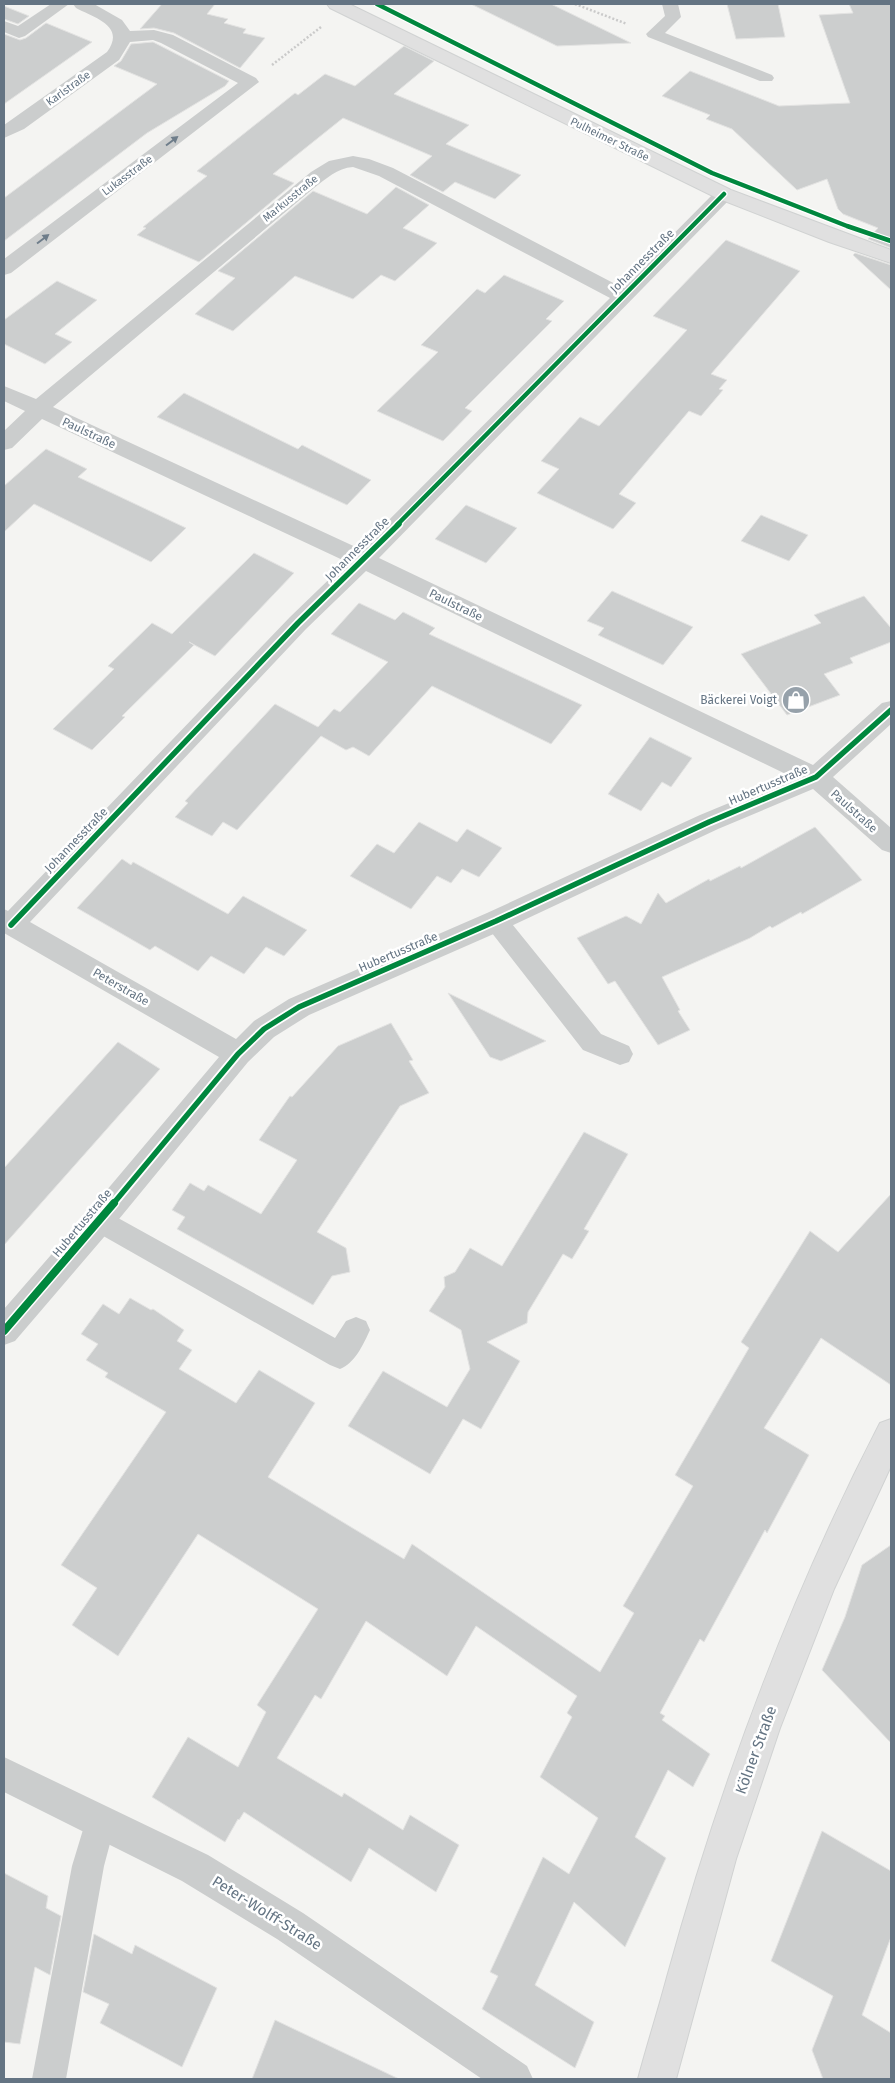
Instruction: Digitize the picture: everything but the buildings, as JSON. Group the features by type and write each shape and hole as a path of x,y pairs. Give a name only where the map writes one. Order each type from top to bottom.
{"main road":[{"name":"Pulheimer Straße","path":"341,6 724,194 891,258"},
{"name":"Kölner Straße","path":"657,2079 728,1829 764,1724 802,1629 865,1484 891,1434"}],"street":[{"path":"82,4 110,20 122,30 124,37 154,35 168,38 250,82"},
{"name":"Karlstraße","path":"4,132 113,56 122,47 124,37"},
{"name":"Lukasstraße","path":"4,268 250,82"},
{"name":"Markusstraße","path":"4,443 50,397 328,167 338,164 361,162 386,172 623,296"},
{"name":"Johannesstraße","path":"8,922 291,630 363,560 724,194"},
{"name":"Paulstraße","path":"4,393 363,560 816,777 891,844"},
{"name":"Hubertusstraße","path":"4,1331 100,1220 238,1054 264,1029 299,1007 496,921 709,822 816,777 891,710"},
{"name":"Peterstraße","path":"8,922 238,1054"},
{"name":"Peter-Wolff-Straße","path":"4,1774 195,1868 290,1926 514,2079"}],"lane":[{"path":"4,26 19,33 61,4"},
{"path":"670,4 673,17 654,34 766,78"},
{"path":"496,921 592,1042 620,1054"},
{"path":"100,1220 340,1356 356,1330"},
{"path":"49,2079 88,1866 100,1821"}],"path":[{"path":"575,4 654,34"},
{"path":"250,82 341,6"}],"cycle path":[{"path":"377,4 712,173 847,226 891,241"},
{"path":"11,925 298,623 363,560 724,194"},
{"path":"4,1331 100,1220 238,1054 264,1029 299,1007 496,921 709,822 816,777 891,710"}],"place":[{"name":"Bäckerei Voigt","path":"796,700"}]}
